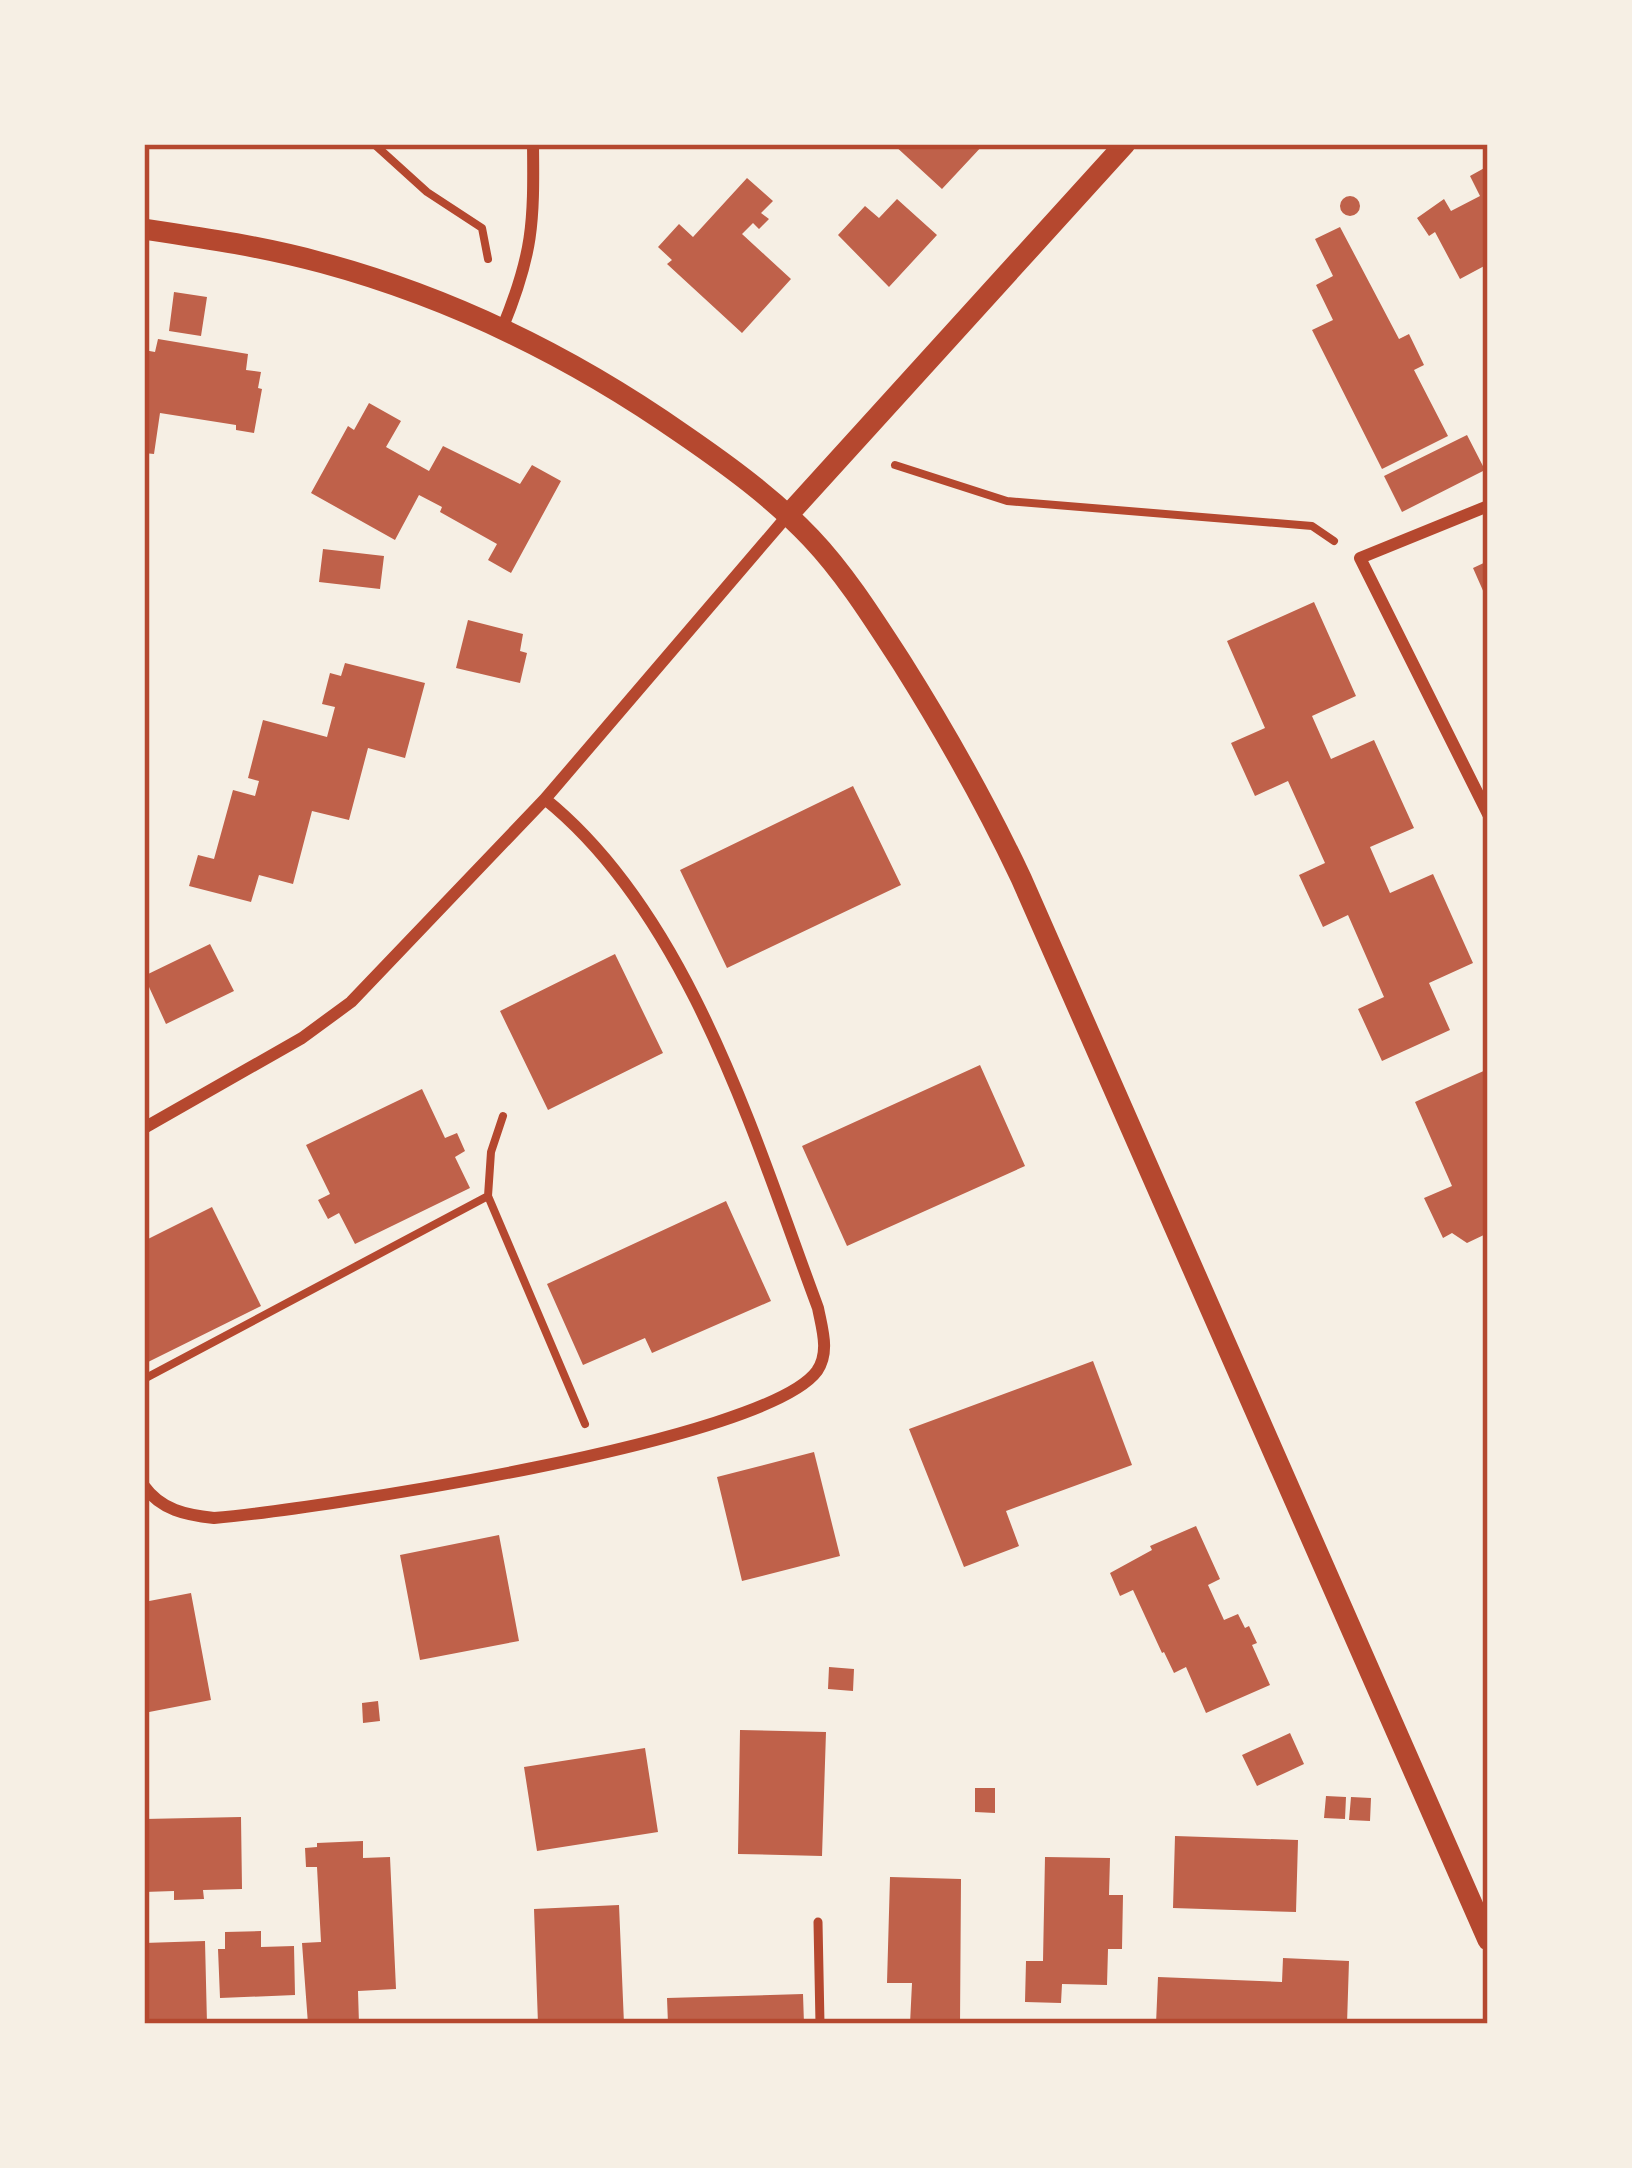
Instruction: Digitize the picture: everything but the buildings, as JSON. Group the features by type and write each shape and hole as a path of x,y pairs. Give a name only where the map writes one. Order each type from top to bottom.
{"street":[{"path":"502,329 530,248 532,144"},
{"path":"144,1128 302,1038 351,1002 544,799 788,514 1125,144"},
{"path":"144,229 318,261 402,287 502,329 640,405 734,470 788,514 860,600 934,713 993,818 1488,1940"},
{"path":"1488,506 1360,558 1488,814"},
{"path":"144,1486 165,1507 187,1515 227,1516 500,1474 701,1428 768,1403 816,1372 824,1340 818,1309 706,1024 628,883 601,849 544,799"}],"lane":[{"path":"818,1922 820,2024"}],"path":[{"path":"374,144 427,192 482,228 488,260"},
{"path":"895,465 1007,501 1312,526 1360,558"},
{"path":"503,1116 491,1152 488,1196 598,1453"},
{"path":"144,1379 488,1196"}]}
